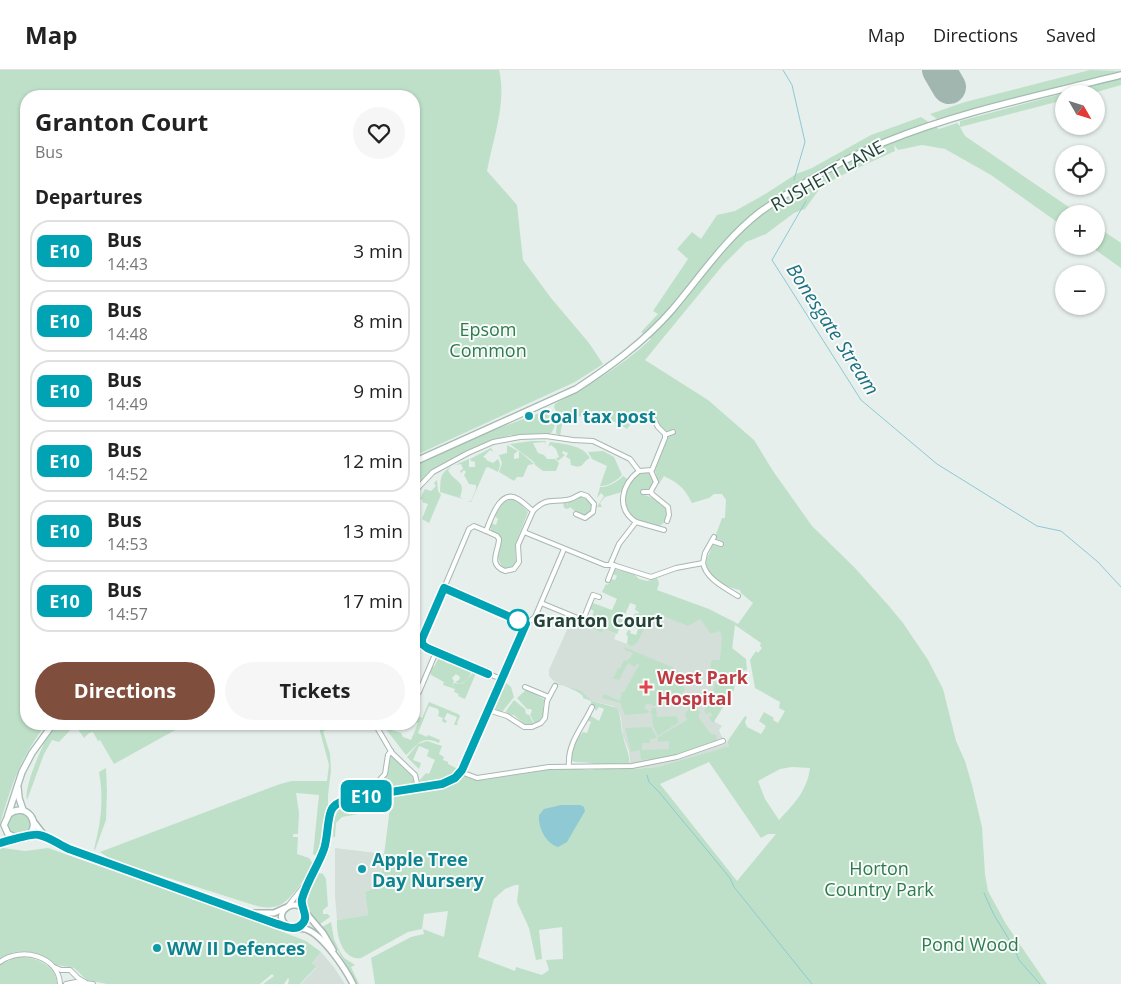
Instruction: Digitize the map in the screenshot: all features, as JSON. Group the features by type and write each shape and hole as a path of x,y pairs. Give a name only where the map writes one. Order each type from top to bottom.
{"main road":[{"name":"RUSHETT LANE","path":"420,459 576,389 618,361 650,334 736,233 760,212 811,180 865,150 908,133 981,110 1121,75"},
{"path":"19,839 12,837 5,829 4,823 22,772 32,753 49,730"},
{"path":"22,772 18,789 23,810"},
{"path":"0,843 19,839 29,834 32,829 33,821 29,814 23,810 14,810 7,815"},
{"path":"0,837 5,829"}],"street":[{"path":"652,416 665,435"},
{"path":"652,471 665,435 673,432"},
{"path":"420,486 431,474 455,459 489,443 517,437 549,436 573,440 593,440 630,459 639,470"},
{"path":"664,530 636,522 631,519 624,509 623,497 626,484 639,470 652,471 655,476 656,482 652,492 654,497 668,507 669,515 667,521"},
{"path":"643,492 652,492"},
{"path":"502,680 425,647 422,641 470,528 475,526 499,538 500,542 495,557 499,568 506,571 513,570 518,564 520,558 518,546 533,511 540,505 549,500 568,500 580,494 593,502 594,511 591,515 585,518 576,514"},
{"path":"486,531 498,504 506,498 517,498 533,511"},
{"path":"608,580 619,544 636,522"},
{"path":"524,532 605,565 612,565 645,576 651,577 676,568 703,563"},
{"path":"721,544 713,539 705,554 703,563 705,570 712,579 738,596"},
{"path":"311,876 282,913 282,920 293,928 300,926 304,921 302,898 324,850 328,837 331,812 336,805 348,799 450,782 461,772 526,624 535,617 564,549"},
{"path":"444,588 526,624"},
{"path":"588,592 599,597"},
{"path":"542,603 580,619 585,615 593,595"},
{"path":"420,690 436,652"},
{"path":"488,710 509,717 524,727 530,728 540,724 545,718 547,703 555,686"},
{"path":"525,687 549,697"},
{"path":"569,766 569,756 573,741 592,707"},
{"path":"379,730 391,751 415,775 418,788"},
{"path":"461,772 477,778 569,766 634,765 677,757 723,741"},
{"path":"371,789 385,774 388,755 391,751"},
{"path":"33,821 46,838"},
{"path":"29,834 38,834 69,849 293,928 313,932 336,958"},
{"path":"249,913 274,913 295,904 303,909 325,936 336,958 353,984"},
{"path":"0,962 12,955 28,953 41,958 52,966 70,970 78,979 93,984"},
{"path":"52,966 63,983 84,982"},
{"path":"60,984 60,973 65,969"},
{"path":"68,984 73,980 74,974"}],"shaded area":[{"name":"West Park Hospital","path":"696,605 735,622 731,660 726,683 711,713 715,722 722,726 719,730 729,746 659,767 628,769 627,764 630,762 629,751 623,736 621,717 618,710 613,706 592,701 554,681 549,676 549,670 572,621 602,633 604,629 616,634 614,639 630,645 637,642 648,620 655,613 687,625"},
{"path":"335,848 384,854 380,886 365,892 368,915 337,920"},
{"path":"321,952 345,984 301,984 316,968 312,963"}],"green space":[{"name":"Epsom Common","path":"0,70 499,70 501,82 500,108 487,171 517,205 523,260 551,298 589,343 603,364 575,382 420,453 420,90 20,90 20,730 42,730 23,760 0,824"},
{"path":"1090,70 1121,71 1067,85 1055,85 1055,88 937,119 930,114 965,102"},
{"path":"1121,78 1121,85 1105,90 1105,85 1095,85"},
{"path":"1055,96 1055,102 960,127 965,136 1066,205 1055,205 1055,221 991,175 945,149 922,145 898,150 894,145 895,151 838,177 821,187 805,209 794,213 766,234 746,242 723,265 645,360 708,400 754,440 773,471 812,526 855,568 889,606 928,660 943,689 956,741 965,761 972,785 982,827 988,891 1006,924 1047,984 375,984 371,958 411,937 424,934 423,929 444,937 448,911 424,914 422,929 408,932 361,958 354,958 349,955 339,939 337,920 368,915 365,892 380,886 390,808 342,817 336,823 335,837 333,837 335,817 341,807 351,808 343,806 354,800 446,786 464,776 474,780 483,780 553,769 583,768 584,770 593,770 594,768 633,769 658,767 729,746 727,742 745,716 747,717 745,722 747,727 761,734 766,726 759,721 764,712 778,723 785,711 779,708 780,702 755,688 750,660 756,651 758,653 762,648 760,646 761,643 735,625 732,648 746,659 747,670 737,671 737,674 720,673 711,668 712,660 720,660 722,638 720,631 711,634 700,619 688,626 655,613 651,622 648,620 645,626 641,624 640,627 644,629 637,643 632,646 627,644 628,636 626,635 628,630 636,635 638,629 630,626 635,613 638,614 639,612 635,610 636,605 630,603 617,634 604,629 602,633 588,625 591,622 587,618 591,619 594,611 590,609 593,603 612,610 617,599 602,592 611,579 615,580 617,576 613,574 615,569 634,574 639,579 647,581 657,578 659,583 657,590 709,609 738,624 753,603 740,590 727,586 714,578 707,567 706,560 712,546 715,544 721,546 723,544 716,541 715,537 722,518 725,518 726,500 722,494 714,494 709,498 692,503 684,490 674,481 664,476 658,483 655,470 668,437 674,434 673,430 665,431 658,425 653,414 633,421 627,429 604,417 581,416 563,419 560,436 556,433 558,416 554,407 555,404 617,367 651,339 641,332 658,314 653,311 688,259 677,249 692,232 701,239 717,215 735,211 796,174 812,168 871,135 921,117 939,129 957,123 960,126 960,121","holes":["709,762 761,838 768,834 776,834 737,881 660,784","792,767 810,768 806,784 799,797 779,820 765,799 758,781 780,769","519,885 517,902 529,928 536,960 542,959 539,930 562,927 563,959 546,960 549,970 542,975 516,967 515,971 478,957 494,899 505,889"]},
{"path":"1105,232 1121,243 1121,268 1103,255 1105,255"},
{"path":"550,409 554,415 554,428 550,434 511,435 493,440 461,454 433,471 420,484 420,462 465,441"},
{"path":"546,441 544,446 545,442 533,443 538,453 544,455 547,459 555,459 559,463 556,471 543,471 510,444"},
{"path":"550,442 583,450 590,458 579,467 571,465 570,459 566,457 568,453 563,451 562,453 565,455 558,461 556,458 559,457 556,449 551,445 548,447"},
{"path":"507,445 518,451 514,454 514,459 519,458 519,451 534,464 528,465 523,477 517,477 514,481 499,472 502,463 499,455 507,453"},
{"path":"491,448 493,452 490,450 483,457 493,463 498,459 500,466 498,472 488,467 486,468 471,502 467,501 471,501 476,485 469,484 464,475 466,472 464,470 461,473 460,471 463,469 461,464 455,465 469,459 469,467 475,467 475,462 470,459"},
{"path":"603,451 614,457 622,475 612,483 600,486 607,466 592,459 588,452"},
{"path":"452,466 448,470 461,484 462,491 460,497 463,499 440,492 442,477 445,471"},
{"path":"646,471 652,475 654,481 649,490 640,490 640,494 656,500 667,511 665,522 658,527 634,519 628,511 626,504 625,496 630,482 641,472"},
{"path":"623,476 627,479 622,492 605,497 600,503 602,507 597,507 604,496 601,493 597,498 600,487 613,484"},
{"path":"437,480 438,491 441,495 429,523 422,519 428,504 420,499 425,489 431,491 436,486 434,483"},
{"path":"580,497 588,499 591,505 592,511 586,516 579,515 570,507 568,509 564,508 563,502 566,502 568,506 567,502"},
{"path":"512,499 518,501 528,512 515,545 516,563 508,569 502,567 497,556 501,538 490,527 491,523 496,525 498,519 495,516 503,502"},
{"path":"624,647 672,667 678,672 685,690 675,704 654,706 647,703 644,708 649,711 648,713 625,715 620,703 602,698 604,694 620,701 622,692 624,692 639,665 637,663 635,667 628,663 619,680 611,678 614,677 618,668 620,669 624,660 630,659 633,653 625,650"},
{"path":"440,658 447,663 472,671 468,679 473,672 476,673 465,699 454,692 455,689 443,685 444,682 431,675 430,672 433,666","holes":["456,674 460,677 455,682 460,684 454,683 452,688 454,681 452,678"]},
{"path":"718,673 736,676 734,690 713,723 709,718 712,715 710,712 706,714 704,710 707,708 703,702 711,697"},
{"path":"505,682 511,687 514,697 502,712 495,710 495,706"},
{"path":"554,682 581,691 592,701 617,708 629,764 594,764 570,760 574,742 583,732 587,733 591,722 587,720 591,716 599,721 604,709 599,707 596,711 591,701 583,698 573,689 555,685"},
{"path":"527,689 545,700 543,718 535,724 530,715 531,709 527,709 517,698"},
{"path":"514,700 525,709 526,714 529,715 534,724 525,725 514,715 507,714 506,711"},
{"path":"429,702 460,716 458,725 454,725 457,717 447,713 444,719 447,721 445,723 442,721 443,718 438,716 438,709 429,706 420,728 420,717 422,718"},
{"path":"692,705 700,712 699,718 711,734 716,735 716,741 699,750 660,758 641,760 640,750 631,752 625,728 651,727 657,738 650,739 650,743 642,743 642,750 669,749 669,741 658,742 658,737 687,720 685,714"},
{"path":"652,708 656,708 657,717 676,716 679,722 658,736 653,726 652,713 650,713"},
{"path":"51,730 70,730 59,742 52,740 44,754 27,800 28,784"},
{"path":"78,730 175,730 114,764 93,732 84,738"},
{"path":"320,730 326,730 323,731 330,754 331,770 328,810 322,844 317,857 313,854 319,795 296,793 299,813 298,834 293,834 293,837 298,837 297,854 309,858 313,864 294,893 285,902 275,907 257,906 112,860 100,852 280,784 292,781 327,781 329,765"},
{"path":"387,730 401,733 403,737 411,740 415,730 419,730 418,733 440,740 439,743 428,740 420,742 406,755"},
{"path":"427,741 442,746 439,754 444,757 443,760 458,769 446,779 419,783 426,773 429,774 435,760 427,756 429,750 419,746 413,760 421,763 419,769 407,757 418,744"},
{"path":"391,755 411,775 415,782 412,785 373,791 387,775"},
{"path":"106,768 106,820 95,850 101,811 99,772"},
{"path":"19,814 27,817 30,825 27,833 19,836 11,833 8,825 11,817"},
{"path":"48,848 244,917 306,941 321,952 312,963 316,967 300,984 288,984 288,978 284,984 263,984 274,976 272,974 260,984 107,984 87,980 74,968 57,965 33,952 14,952 0,958 0,849 25,851"},
{"path":"319,873 323,874 326,879 328,906 323,910 323,914 328,914 330,917 320,924 306,907 307,892 314,877"},
{"path":"331,922 334,939 344,958 355,965 351,967 359,984 357,984 330,937 322,927"},
{"path":"16,957 30,958 48,966 56,977 57,984 0,984 0,965"}],"water":[{"path":"561,805 580,805 584,807 585,811 567,842 558,847 549,842 543,834 539,815 544,809"}],"waterway":[{"name":"Bonesgate Stream","path":"783,70 792,85 805,142 794,180"},
{"name":"Bonesgate Stream","path":"806,201 772,260 861,400 937,464 1037,526 1061,531 1098,562 1121,587"},
{"path":"647,775 649,782 730,878 734,887 812,984"},
{"path":"984,893 1019,960 1040,984"}],"runway":[{"path":"939,70 949,87"}],"bus line":[{"name":"E10","path":"0,843 23,838 29,834 38,834 69,849 277,924 297,928 305,919 302,898 324,850 330,813 333,807 346,799 450,782 462,770 502,680 526,624 444,588 422,639 422,644 427,648 488,674"}],"place":[{"name":"Coal tax post","path":"529,416"},
{"name":"Granton Court","path":"518,620"},
{"name":"West Park Hospital","path":"646,687"},
{"name":"Apple Tree Day Nursery","path":"362,869"},
{"name":"WW II Defences","path":"157,948"}],"park label":[{"name":"Horton Country Park","path":"879,878"},
{"name":"Pond Wood","path":"970,944"}]}
